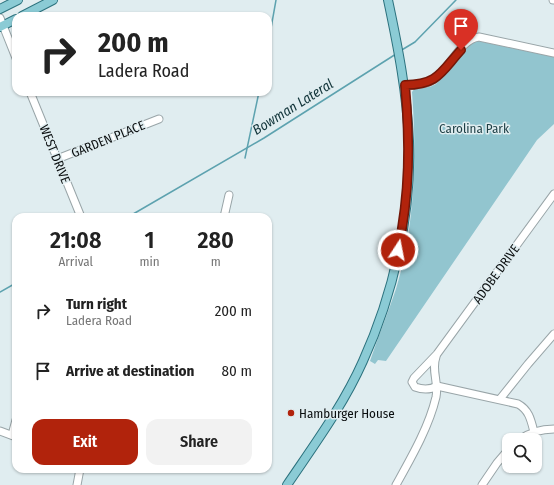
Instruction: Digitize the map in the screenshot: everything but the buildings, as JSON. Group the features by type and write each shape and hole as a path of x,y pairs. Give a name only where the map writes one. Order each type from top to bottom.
{"main road":[{"path":"0,9 18,0"},
{"path":"30,12 54,0"},
{"path":"288,484 328,424 356,374 372,338 389,288 402,232 407,190 409,143 405,85 388,0"},
{"path":"1,23 12,20"}],"street":[{"path":"1,23 12,49"},
{"path":"405,85 424,84 437,78 468,42 479,37 554,53"},
{"name":"WEST DRIVE","path":"32,96 79,213"},
{"name":"GARDEN PLACE","path":"57,160 159,119"},
{"name":"ADOBE DRIVE","path":"437,386 422,389 415,387 412,382 414,378 438,354 554,194"},
{"path":"225,213 229,195"},
{"path":"500,400 554,334"},
{"name":"ADOBE DRIVE","path":"396,485 418,443 432,408 437,386 434,365 438,354"},
{"path":"437,386 518,404 526,410 529,415 534,432"},
{"path":"531,433 554,429"},
{"path":"0,431 12,435"},
{"path":"482,485 502,457"},
{"path":"77,485 79,473"}],"green space":[{"name":"Carolina Park","path":"474,40 554,57 554,124 537,140 386,361 378,360 375,364 370,361 396,289 411,216 414,166 414,117 412,92 415,88 430,87 436,84 468,45"}],"waterway":[{"path":"272,22 276,0"},
{"name":"Bowman Lateral","path":"400,51 415,42 456,0"},
{"name":"Bowman Lateral","path":"135,213 264,138 396,54"},
{"path":"245,158 258,96"},
{"name":"Bowman Lateral","path":"0,292 12,285"}],"place":[{"name":"Hamburger House","path":"291,413"}],"route":[{"path":"398,250 405,211 409,162 409,133 405,85 424,84 437,78 461,50"}]}
